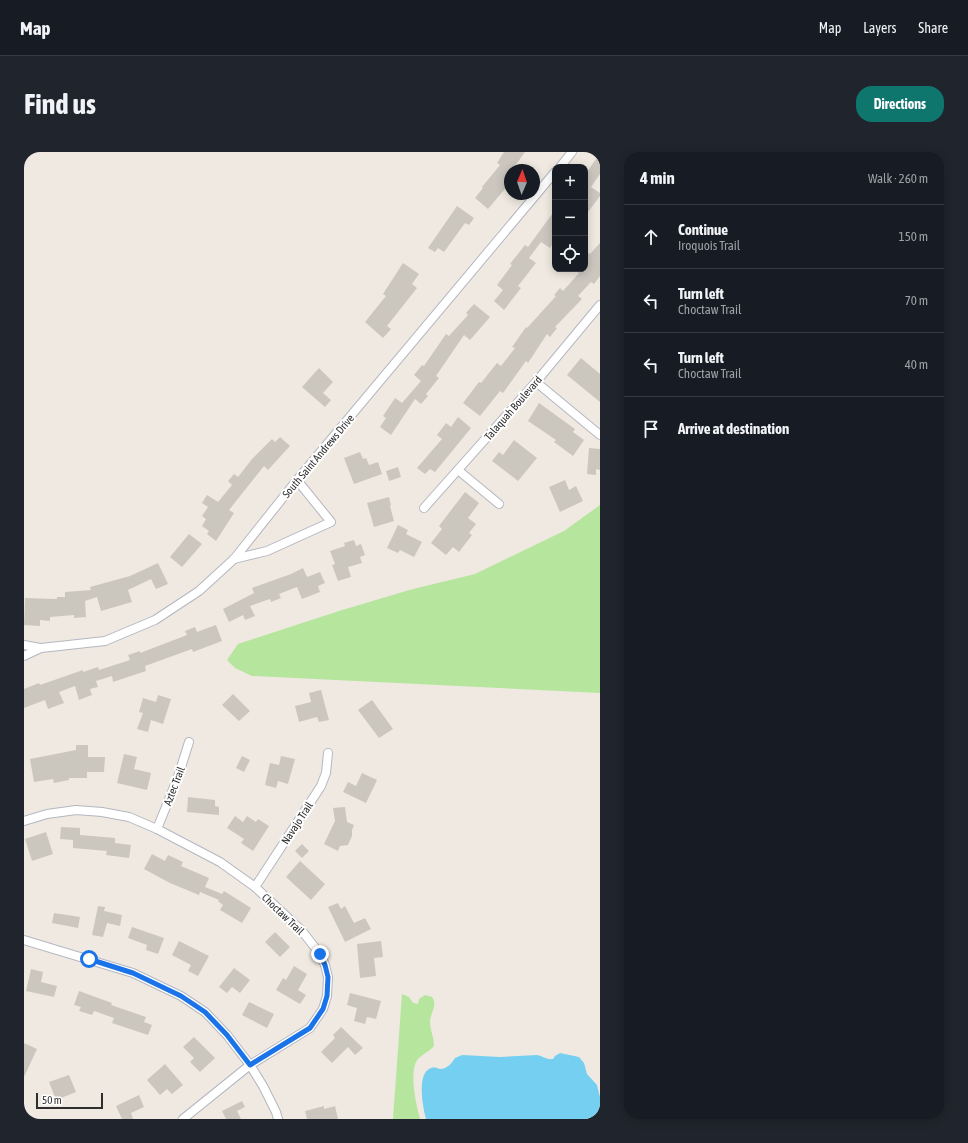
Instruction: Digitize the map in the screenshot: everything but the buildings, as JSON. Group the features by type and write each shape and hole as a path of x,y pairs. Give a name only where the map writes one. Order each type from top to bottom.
{"street":[{"path":"562,164 572,152"},
{"name":"South Saint Andrews Drive","path":"24,656 41,648 105,641 155,620 199,591 234,559 297,480 552,176"},
{"name":"Talaquah Boulevard","path":"424,508 536,382 600,305"},
{"path":"536,382 600,435"},
{"path":"458,470 499,504"},
{"path":"234,559 267,551 331,522 297,480"},
{"path":"24,645 41,648"},
{"name":"Aztec Trail","path":"157,829 178,777 189,742"},
{"name":"Navajo Trail","path":"255,887 321,786 326,774 328,753"},
{"name":"Choctaw Trail","path":"24,821 47,814 76,810 102,812 128,817 157,829 220,862 255,887 302,931 320,954 328,977 327,996 323,1009 310,1028 250,1065 184,1119"},
{"path":"24,940 133,973 181,996 205,1012 227,1035 250,1065 263,1086 278,1119"}],"green space":[{"path":"600,505 600,693 252,676 235,668 227,660 238,644 413,589 475,574 564,531"},
{"path":"402,994 409,997 413,1003 418,1004 419,999 425,995 432,997 434,1000 434,1008 430,1021 434,1046 417,1060 413,1080 420,1119 393,1119"}],"water":[{"path":"560,1053 579,1057 584,1063 587,1074 597,1085 600,1097 600,1119 426,1119 422,1099 422,1083 426,1071 431,1068 445,1068 451,1064 455,1058 462,1055 500,1057 537,1055 553,1059"}],"route":[{"path":"89,959 133,973 181,996 205,1012 227,1035 250,1065 310,1028 323,1009 327,996 328,977 320,954"}]}
